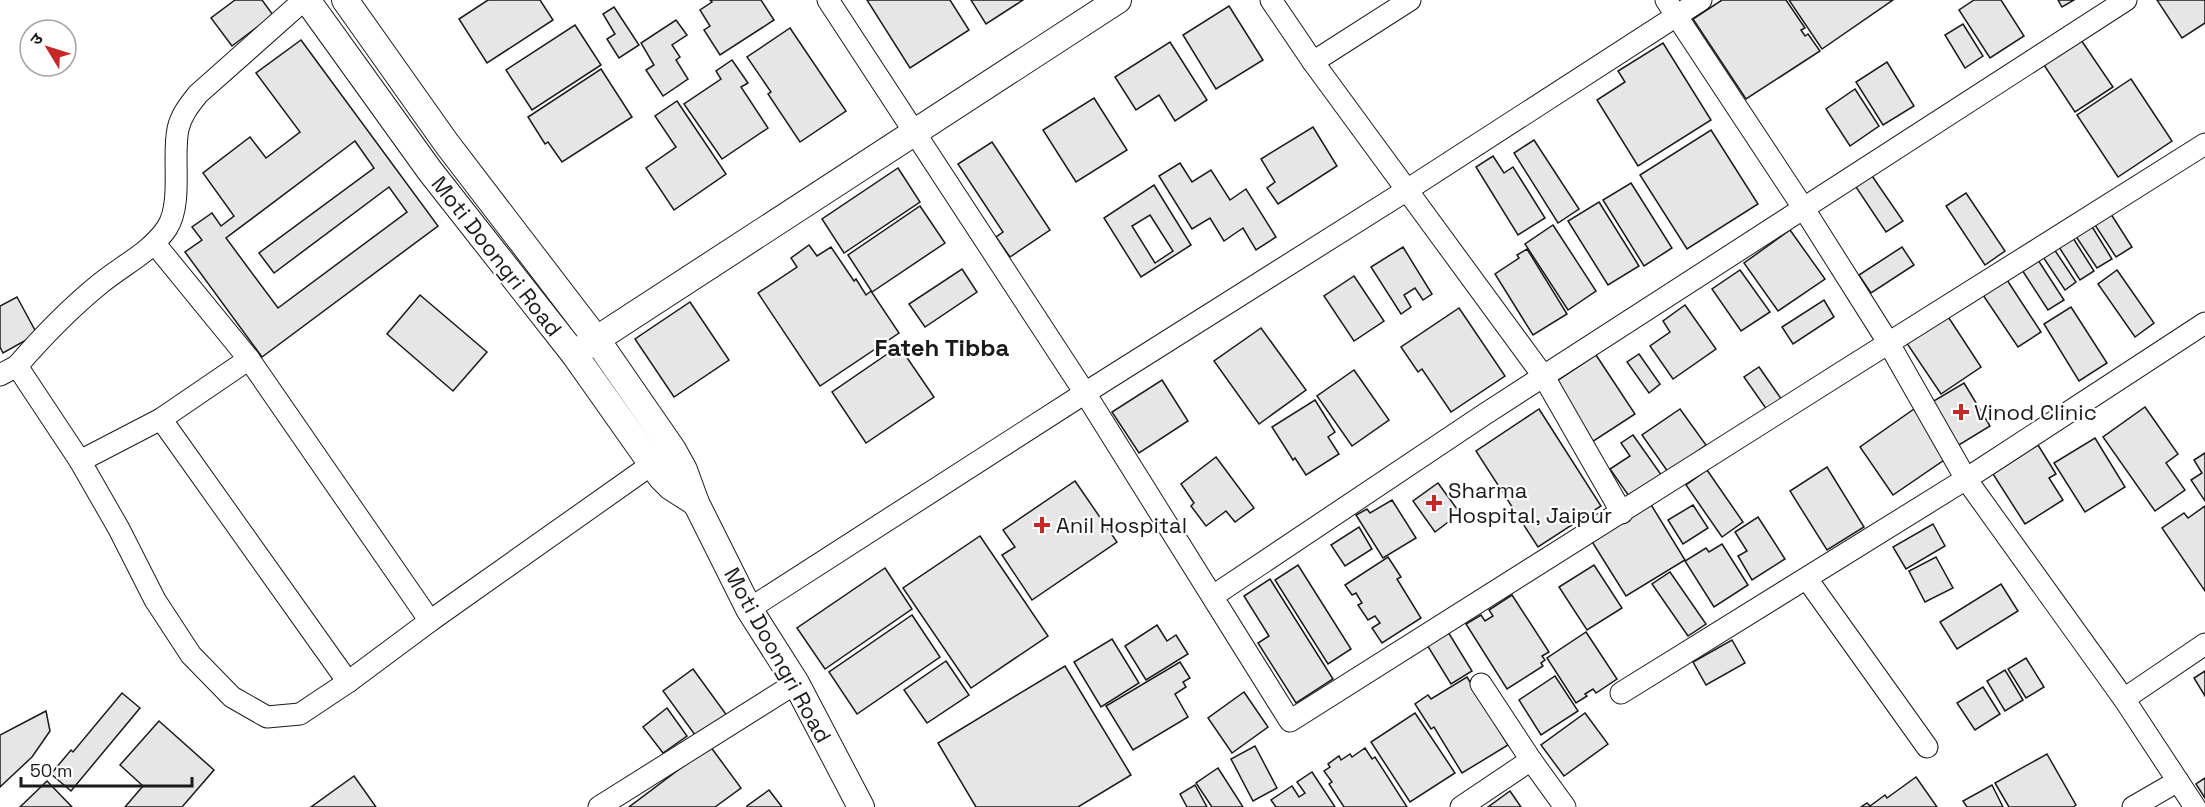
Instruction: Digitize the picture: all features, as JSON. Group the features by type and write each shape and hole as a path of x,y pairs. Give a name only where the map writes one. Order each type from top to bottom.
{"street":[{"name":"Moti Doongri Road","path":"305,0 411,145 574,354 663,457"},
{"path":"305,0 198,94 185,110 178,129 175,201 169,226 155,244 101,283 8,371 80,461 119,529 155,600 191,655 232,697 267,717 300,714 663,457"},
{"name":"Moti Doongri Road","path":"345,0 435,127 597,340 663,457 661,477 671,487 696,503 749,609 796,683 861,807"},
{"path":"828,0 1085,393 1290,721 2205,144"},
{"path":"574,354 1118,0"},
{"path":"1271,0 1312,62 1545,377 1622,513"},
{"path":"1312,62 1410,0"},
{"path":"749,609 1407,190 1671,8 1701,0"},
{"path":"1213,596 1485,414 2126,0"},
{"path":"1671,8 1804,209 1888,342 1966,479 2124,699 2195,807"},
{"path":"411,145 435,127"},
{"path":"155,244 249,359 430,621"},
{"path":"1621,693 2203,330"},
{"path":"80,461 161,419 249,359"},
{"path":"161,419 348,682"},
{"path":"1807,579 1927,747"},
{"path":"2124,699 2205,644"},
{"path":"599,807 796,683"},
{"path":"1481,684 1565,807"},
{"path":"1461,807 1531,760"},
{"path":"2133,807 2178,781"}],"building":[{"path":"235,0 262,0 273,15 232,46 211,18"},
{"path":"488,0 540,0 553,20 487,63 459,19"},
{"path":"710,0 761,0 774,20 720,55 704,30 710,26 700,10 712,2"},
{"path":"867,0 950,0 969,30 910,68"},
{"path":"971,0 1023,0 986,24"},
{"path":"1722,0 1786,0 1805,28 1801,30 1805,36 1808,34 1820,51 1746,99 1693,19"},
{"path":"1789,0 1893,0 1822,49"},
{"path":"1974,0 2001,0 2024,36 1990,58 1959,10"},
{"path":"2058,0 2074,0 2062,7"},
{"path":"2157,0 2205,0 2205,23 2182,38"},
{"path":"1229,6 1263,60 1216,89 1183,35"},
{"path":"614,7 639,45 619,58 607,39 615,34 603,14"},
{"path":"676,20 687,35 672,45 680,57 676,60 688,79 663,96 646,70 654,65 641,43"},
{"path":"1963,24 1983,56 1965,68 1945,35"},
{"path":"575,25 601,65 532,110 506,70"},
{"path":"790,28 846,111 800,142 768,94 771,92 747,57"},
{"path":"2079,37 2113,87 2075,112 2042,62"},
{"path":"301,40 438,226 262,357 185,252 202,240 192,227 212,213 221,226 234,216 203,173 250,137 266,158 300,132 256,73","holes":["355,141 374,168 259,253 274,273 389,187 407,212 278,308 226,238"]},
{"path":"1170,42 1207,100 1175,121 1159,95 1136,110 1115,77"},
{"path":"1663,43 1711,120 1638,166 1597,100 1625,82 1618,71"},
{"path":"732,60 748,83 741,87 768,128 722,159 684,104 721,79 716,71"},
{"path":"1887,62 1914,106 1883,125 1856,82"},
{"path":"601,69 632,117 562,162 548,142 545,144 528,117"},
{"path":"2131,79 2172,141 2118,177 2077,115"},
{"path":"1855,89 1879,126 1850,146 1826,109"},
{"path":"1094,98 1127,150 1076,182 1043,130"},
{"path":"677,101 726,174 674,210 646,168 676,147 655,116"},
{"path":"1313,127 1337,166 1278,204 1267,188 1275,182 1261,159"},
{"path":"1711,130 1758,204 1687,249 1640,175"},
{"path":"1534,140 1579,209 1558,223 1514,153"},
{"path":"992,142 1050,230 1010,257 996,237 1003,232 958,164"},
{"path":"1493,156 1504,173 1513,167 1545,218 1518,235 1476,167"},
{"path":"1180,163 1192,182 1211,170 1230,200 1246,189 1276,237 1256,250 1243,228 1224,241 1210,218 1192,229 1159,176"},
{"path":"898,168 920,202 844,253 822,219"},
{"path":"1870,173 1903,221 1886,232 1854,184"},
{"path":"1631,183 1672,248 1644,266 1603,200"},
{"path":"1154,185 1191,245 1141,277 1104,218","holes":["1150,215 1173,251 1155,263 1132,226"]},
{"path":"1966,193 2005,251 1985,265 1946,206"},
{"path":"1599,202 1639,266 1608,285 1568,221"},
{"path":"920,206 945,243 872,292 848,255"},
{"path":"2109,211 2132,247 2116,257 2093,222"},
{"path":"1553,225 1596,291 1568,310 1525,244"},
{"path":"2091,225 2112,259 2097,268 2075,235"},
{"path":"1790,230 1825,279 1778,311 1744,263"},
{"path":"2073,238 2094,271 2080,280 2059,247"},
{"path":"809,245 817,256 831,247 866,295 871,291 899,333 820,386 758,293 797,267 791,258"},
{"path":"1403,247 1432,294 1423,300 1415,288 1404,295 1411,307 1401,314 1371,267"},
{"path":"1902,247 1914,265 1871,293 1859,275"},
{"path":"1527,249 1567,314 1533,335 1495,274 1519,258 1517,255"},
{"path":"2054,249 2076,282 2065,290 2043,257"},
{"path":"2038,260 2064,300 2048,310 2022,270"},
{"path":"962,269 977,292 925,327 909,304"},
{"path":"1740,270 1770,312 1741,331 1712,289"},
{"path":"2117,270 2154,323 2135,337 2098,284"},
{"path":"1354,276 1384,321 1354,341 1324,296"},
{"path":"2007,280 2041,332 2018,347 1983,295"},
{"path":"420,295 487,352 453,391 387,334"},
{"path":"17,297 37,334 3,353 0,347 0,306"},
{"path":"1824,300 1834,317 1793,344 1782,327"},
{"path":"690,302 729,360 674,397 635,339"},
{"path":"1685,305 1716,349 1673,379 1650,346 1670,332 1663,321"},
{"path":"2071,307 2107,363 2079,381 2044,324"},
{"path":"1459,308 1505,376 1451,412 1422,369 1418,372 1401,347"},
{"path":"1945,312 1981,367 1941,394 1904,339"},
{"path":"1261,328 1306,390 1259,424 1214,361"},
{"path":"899,346 934,397 866,443 832,392"},
{"path":"1639,354 1660,384 1649,393 1627,362"},
{"path":"1596,355 1635,414 1592,442 1554,383"},
{"path":"1759,367 1782,400 1767,410 1744,377"},
{"path":"1354,370 1389,420 1352,446 1317,396"},
{"path":"1162,380 1188,421 1139,453 1112,412"},
{"path":"1964,383 1990,426 1954,448 1927,405"},
{"path":"1315,400 1335,432 1328,437 1339,454 1306,475 1295,458 1293,460 1272,427"},
{"path":"2145,407 2178,454 2166,463 2185,490 2155,511 2103,437"},
{"path":"1539,409 1601,506 1538,547 1476,451"},
{"path":"1680,409 1706,445 1668,472 1642,435"},
{"path":"1914,409 1947,458 1893,495 1860,447"},
{"path":"1633,435 1662,476 1631,499 1610,469 1630,456 1621,443"},
{"path":"2095,438 2125,487 2085,512 2054,463"},
{"path":"2038,445 2056,474 2049,478 2063,500 2025,524 1993,474"},
{"path":"2205,453 2205,501 2191,480 2202,473 2194,460"},
{"path":"1216,457 1254,508 1235,522 1226,511 1206,526 1191,506 1194,503 1181,484"},
{"path":"1827,467 1864,527 1827,550 1790,491"},
{"path":"1707,470 1743,522 1722,537 1686,485"},
{"path":"1075,481 1117,542 1032,600 1002,555 1015,547 1003,530"},
{"path":"1438,483 1460,513 1435,532 1413,501"},
{"path":"1392,500 1416,538 1383,558 1356,515 1367,509 1370,513"},
{"path":"1650,503 1685,560 1626,596 1591,540"},
{"path":"1693,505 1708,528 1683,544 1668,520"},
{"path":"2205,506 2205,591 2162,528 2184,513 2188,518"},
{"path":"1758,517 1785,559 1752,580 1738,556 1747,551 1735,532"},
{"path":"1933,524 1945,546 1906,569 1893,547"},
{"path":"1359,527 1372,549 1345,566 1331,545"},
{"path":"980,536 1048,636 971,688 903,588"},
{"path":"1722,544 1748,585 1714,607 1685,561 1706,548 1709,552"},
{"path":"1388,557 1401,577 1397,579 1421,618 1382,643 1372,628 1380,623 1375,616 1368,620 1358,605 1362,603 1356,593 1352,595 1345,585"},
{"path":"1936,557 1953,588 1925,602 1909,571"},
{"path":"1298,565 1351,649 1328,664 1275,580"},
{"path":"1594,565 1622,608 1587,630 1559,587"},
{"path":"885,568 912,609 825,669 797,628"},
{"path":"1670,572 1706,624 1688,636 1652,584"},
{"path":"1270,579 1333,679 1296,703 1258,643 1269,636 1244,596"},
{"path":"2001,584 2018,611 1957,649 1940,622"},
{"path":"1512,595 1549,652 1542,656 1545,660 1541,663 1543,666 1507,689 1466,624 1481,615 1485,621 1493,616 1489,610"},
{"path":"912,615 940,657 857,714 829,672"},
{"path":"1157,625 1167,641 1176,635 1188,654 1146,680 1125,646"},
{"path":"1445,627 1472,671 1451,684 1424,640"},
{"path":"1586,632 1617,679 1596,693 1593,689 1576,703 1547,658"},
{"path":"1112,639 1139,683 1101,707 1074,662"},
{"path":"1732,640 1745,663 1706,685 1693,662"},
{"path":"2026,658 2044,687 2026,698 2008,669"},
{"path":"946,661 969,695 927,723 904,690"},
{"path":"1180,662 1190,678 1183,682 1186,687 1175,694 1188,717 1133,750 1106,706"},
{"path":"1065,666 1131,775 1078,807 976,807 938,743"},
{"path":"693,669 728,717 698,739 663,691"},
{"path":"2005,670 2023,700 2005,711 1987,681"},
{"path":"2205,671 2205,696 2194,678"},
{"path":"1555,676 1578,711 1541,735 1519,700"},
{"path":"1467,677 1508,745 1462,773 1434,727 1431,729 1415,704 1428,695 1431,699"},
{"path":"1983,687 2000,714 1975,730 1957,703"},
{"path":"1244,692 1268,727 1232,753 1208,718"},
{"path":"122,693 140,708 71,791 51,774 71,750 73,752"},
{"path":"667,708 687,736 663,753 643,727"},
{"path":"46,711 50,731 32,757 0,787 0,735"},
{"path":"1415,713 1455,773 1410,802 1371,742"},
{"path":"1585,713 1608,744 1564,776 1541,745"},
{"path":"159,721 214,770 182,807 125,807 143,786 120,765"},
{"path":"710,746 741,788 715,807 629,807"},
{"path":"1255,746 1277,788 1253,801 1231,759"},
{"path":"1365,748 1372,759 1375,757 1407,807 1344,807 1329,784 1332,782 1324,771 1330,767 1328,764 1339,756 1341,760 1350,754 1352,757"},
{"path":"2047,754 2076,805 2073,807 2009,807 1995,783"},
{"path":"1218,768 1243,807 1212,807 1196,783"},
{"path":"1312,772 1335,807 1276,807 1271,800 1292,786 1299,797 1305,793 1297,782"},
{"path":"354,776 376,807 311,807"},
{"path":"1916,777 1937,807 1861,807 1867,803 1870,806 1885,795 1887,798"},
{"path":"2205,778 2205,798 2196,784"},
{"path":"47,781 72,807 20,807"},
{"path":"1195,785 1207,807 1187,807 1180,794"},
{"path":"1992,785 2003,807 1967,807 1963,801"},
{"path":"769,790 782,807 747,807 747,806"},
{"path":"1510,791 1521,807 1488,807"}],"place":[{"name":"Vinod Clinic","path":"1961,412"},
{"name":"Sharma Hospital, Jaipur","path":"1434,503"},
{"name":"Anil Hospital","path":"1042,525"}],"district":[{"name":"Fateh Tibba","path":"942,347"}]}
